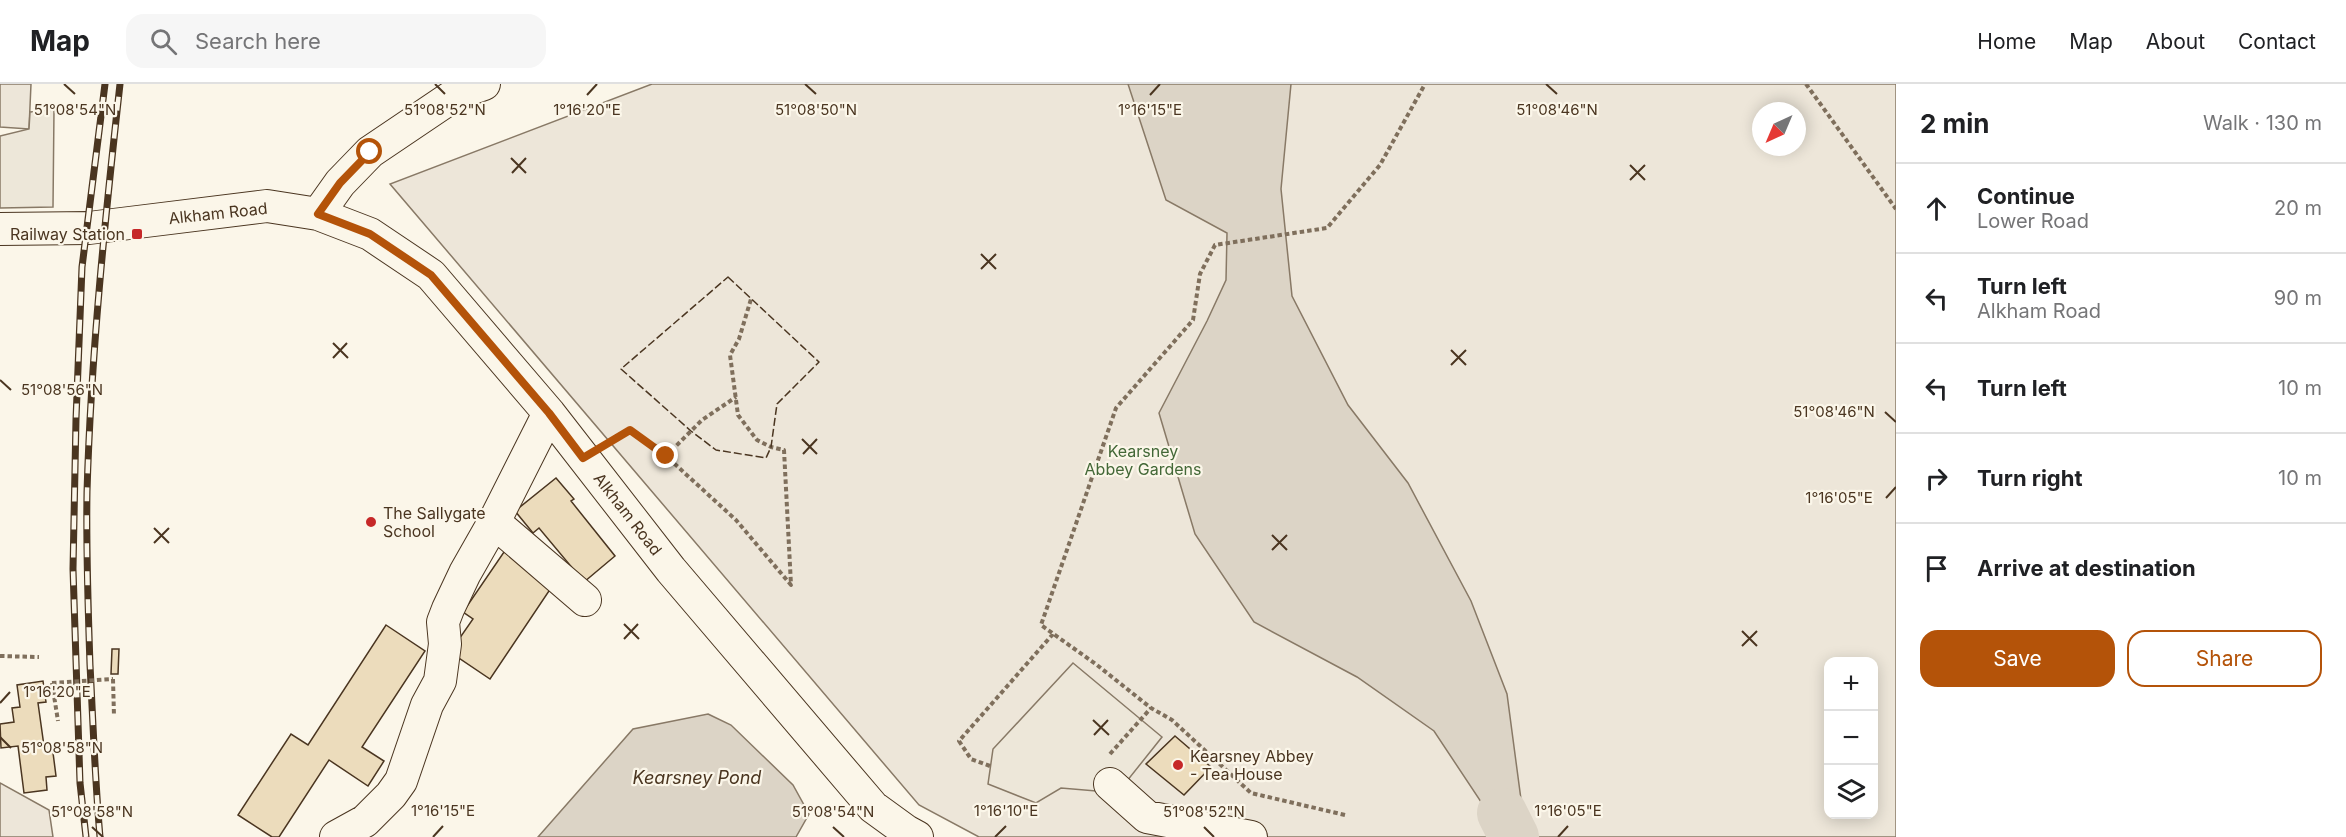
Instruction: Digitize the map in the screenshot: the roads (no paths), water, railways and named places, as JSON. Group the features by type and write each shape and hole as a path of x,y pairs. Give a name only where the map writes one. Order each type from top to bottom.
{"street":[{"path":"318,214 340,183 370,152 456,94 484,84"},
{"name":"Alkham Road","path":"0,229 89,228 267,206 318,214 370,234 431,275 549,413 671,570 873,807 908,835"},
{"path":"336,837 365,821 391,795 400,781 428,705 440,681 445,644 443,622 448,609 549,413"},
{"path":"494,522 585,600"},
{"path":"1110,784 1147,817 1251,837"}],"water":[{"path":"1128,84 1291,84 1281,189 1292,296 1348,405 1408,483 1471,601 1507,694 1522,807 1489,814 1434,731 1357,677 1254,622 1195,534 1159,413 1226,280 1227,233 1166,200"},
{"name":"Kearsney Pond","path":"708,714 731,725 793,785 809,814 796,837 538,837 633,729"}],"waterway":[{"path":"1502,813 1514,837"}],"railway":[{"path":"86,837 80,783 73,569 76,419 82,267 105,84"},
{"path":"100,837 90,665 87,492 95,338 120,84"}],"place":[{"name":"Railway Station","path":"137,234"},
{"name":"The Sallygate School","path":"371,522"},
{"name":"Kearsney Abbey - Tea House","path":"1178,765"}],"park label":[{"name":"Kearsney Abbey Gardens","path":"1143,460"}]}
